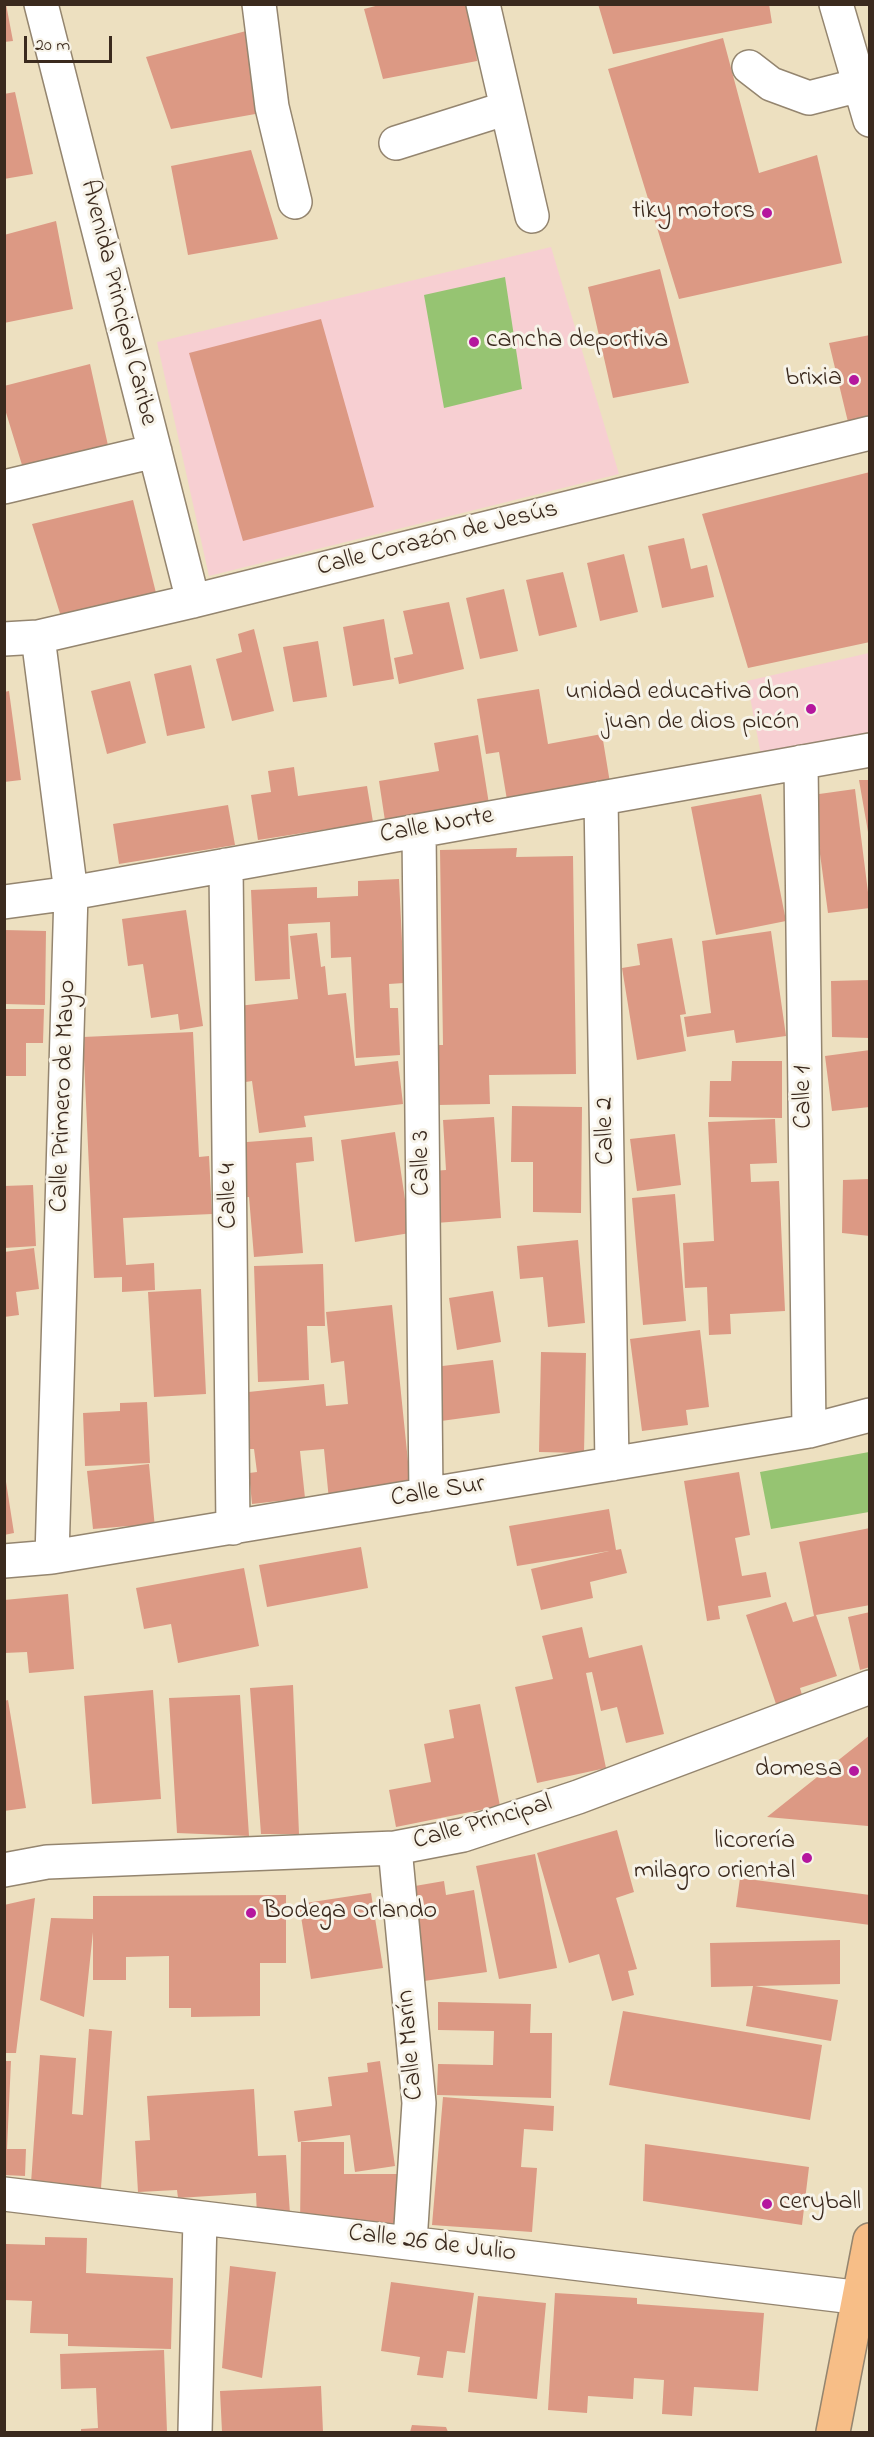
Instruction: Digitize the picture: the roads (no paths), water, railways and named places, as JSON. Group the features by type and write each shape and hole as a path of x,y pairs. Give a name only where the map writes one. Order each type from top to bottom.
{"highway":[{"path":"832,2433 865,2297 870,2240"}],"street":[{"name":"Avenida Principal Caribe","path":"41,4 193,602"},
{"path":"259,4 272,107 295,202"},
{"path":"483,4 532,216"},
{"path":"850,22 860,86 870,120"},
{"path":"749,67 771,84 809,98 860,86"},
{"path":"396,143 507,108"},
{"name":"Calle Corazón de Jesús","path":"4,639 38,637 193,602 870,433"},
{"path":"4,487 155,451"},
{"name":"Calle Primero de Mayo","path":"38,637 71,893 52,1557"},
{"name":"Calle Norte","path":"4,902 71,893 870,750"},
{"name":"Calle 1","path":"801,762 809,1431"},
{"name":"Calle 2","path":"601,798 612,1464"},
{"name":"Calle 3","path":"419,831 426,1495"},
{"name":"Calle 4","path":"226,865 233,1527"},
{"name":"Calle Sur","path":"4,1561 52,1557 809,1431 870,1415"},
{"name":"Calle Principal","path":"4,1870 47,1862 395,1848 463,1835 578,1797 870,1687"},
{"name":"Calle Marín","path":"395,1848 419,2103 410,2242"},
{"name":"Calle 26 de Julio","path":"4,2194 865,2297"},
{"path":"195,2433 200,2218"}],"place":[{"name":"tiky motors","path":"767,213"},
{"name":"cancha deportiva","path":"474,342"},
{"name":"brixia","path":"854,380"},
{"name":"unidad educativa don juan de dios picón","path":"811,709"},
{"name":"domesa","path":"854,1771"},
{"name":"licorería milagro oriental","path":"807,1858"},
{"name":"Bodega Orlando","path":"251,1913"},
{"name":"ceryball","path":"767,2204"}]}
